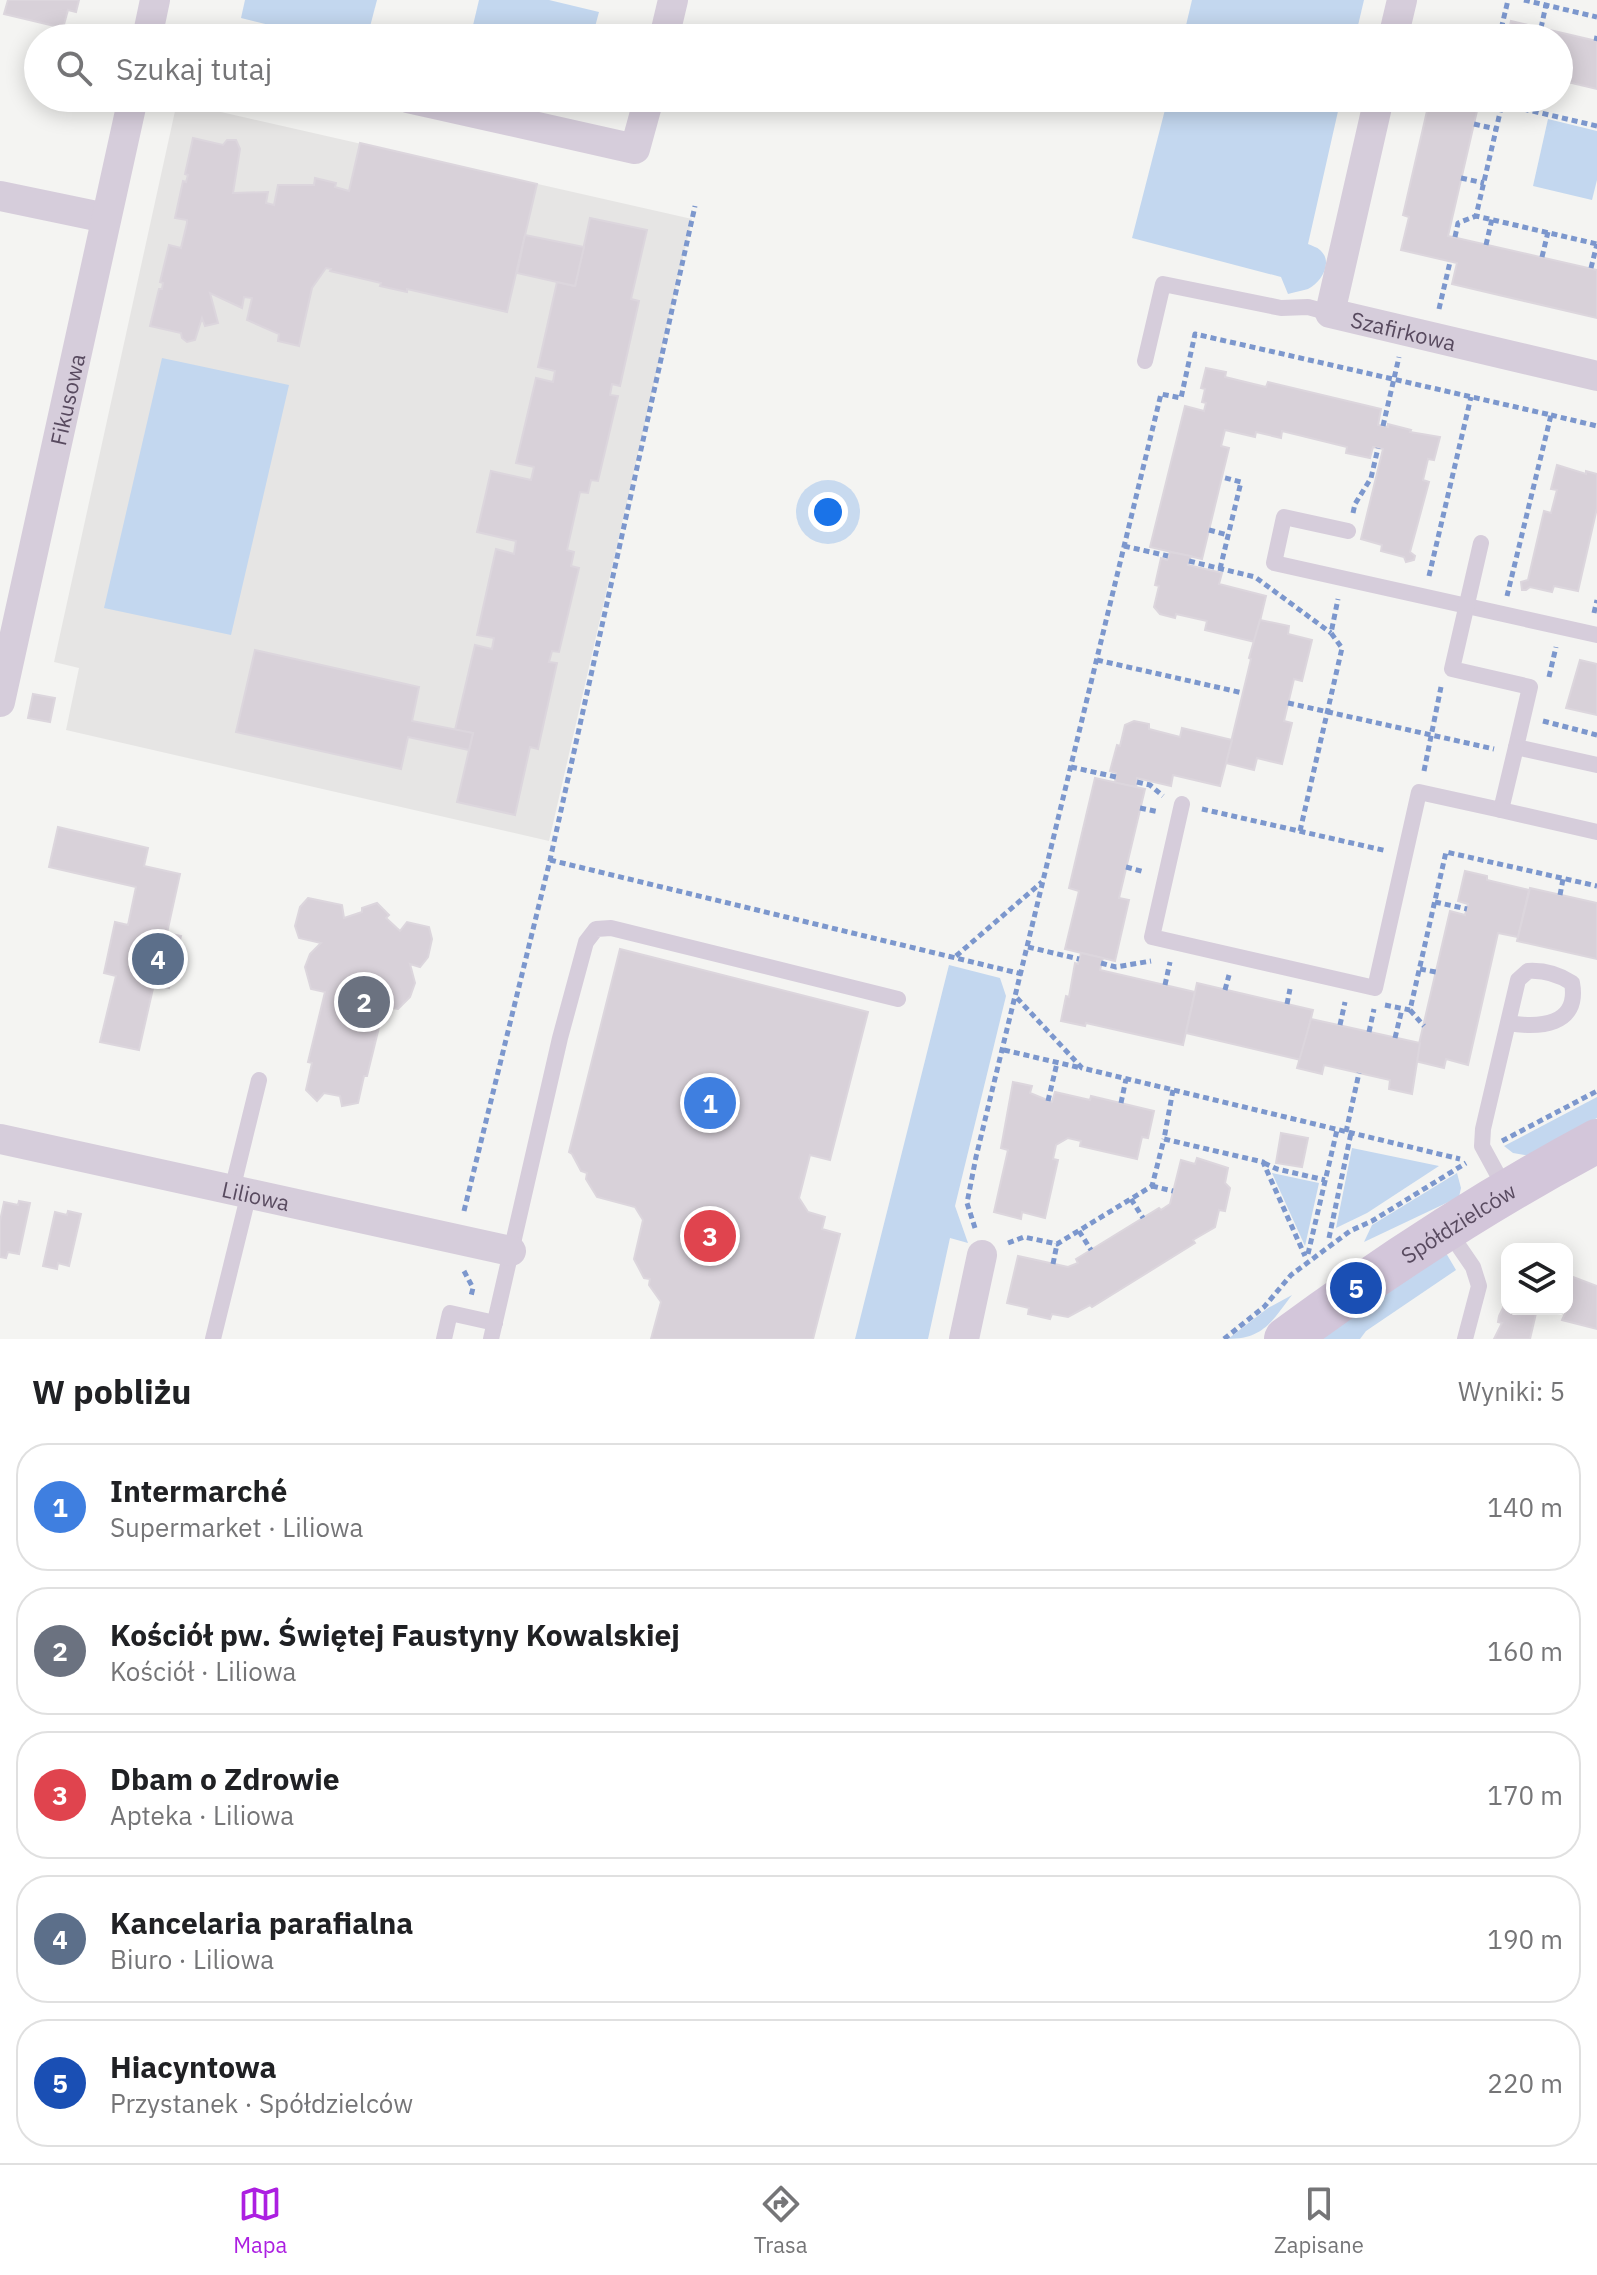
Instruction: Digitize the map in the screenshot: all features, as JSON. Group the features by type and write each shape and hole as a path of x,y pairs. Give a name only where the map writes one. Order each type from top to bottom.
{"street":[{"path":"150,24 155,0"},
{"path":"667,24 673,0"},
{"path":"1396,24 1402,0"},
{"name":"Fikusowa","path":"0,702 130,112"},
{"path":"470,112 635,149 645,112"},
{"name":"Szafirkowa","path":"1376,112 1330,313 1597,376"},
{"path":"0,196 106,218"},
{"name":"Liliowa","path":"0,1139 511,1251"},
{"name":"Spółdzielców","path":"1286,1339 1384,1268 1446,1228 1597,1141"},
{"path":"964,1339 984,1244"}],"lane":[{"path":"1145,361 1163,284 1281,308 1308,307 1330,313"},
{"path":"1348,531 1284,517 1274,563 1597,635"},
{"path":"1481,543 1452,669 1530,687 1501,810"},
{"path":"1515,750 1597,765"},
{"path":"1176,803 1152,937 1375,988 1419,792 1597,832"},
{"path":"444,1339 450,1313 493,1331 563,1024 586,942 596,929 611,928 898,999"},
{"path":"1506,1192 1482,1146 1483,1129 1508,1023"},
{"path":"213,1339 259,1080"},
{"path":"1446,1228 1473,1267 1479,1286 1465,1339"}],"path":[{"path":"1502,24 1508,0"},
{"path":"1524,0 1597,17"},
{"path":"1542,24 1546,5"},
{"path":"1476,216 1499,112"},
{"path":"1543,112 1597,126"},
{"path":"1474,124 1496,130"},
{"path":"1461,178 1484,183"},
{"path":"464,1211 550,860 695,206"},
{"path":"1455,237 1458,223 1476,216 1492,219 1597,244 1591,268"},
{"path":"1486,245 1492,219"},
{"path":"1542,257 1548,232"},
{"path":"1383,426 1394,379 1419,334 1450,262"},
{"path":"1173,1090 1152,1186 1057,1244 1024,1237 984,1244 967,1203 1161,394 1181,398 1195,334 1597,426"},
{"path":"1424,596 1471,397"},
{"path":"1503,614 1551,415"},
{"path":"1220,569 1241,482 1222,477"},
{"path":"1209,530 1228,535"},
{"path":"1124,546 1168,556"},
{"path":"1189,561 1255,577 1331,633 1342,648 1300,831"},
{"path":"1331,633 1336,608"},
{"path":"1547,685 1561,627"},
{"path":"1097,660 1243,693"},
{"path":"1419,792 1440,692"},
{"path":"1288,703 1515,750"},
{"path":"1541,714 1543,723 1597,735"},
{"path":"1071,767 1116,777"},
{"path":"1137,782 1150,785 1176,803 1405,855"},
{"path":"1140,808 1167,813 1176,803"},
{"path":"1410,1010 1446,852 1597,886"},
{"path":"550,860 1022,974"},
{"path":"1126,867 1153,873"},
{"path":"1560,895 1563,879"},
{"path":"955,957 1044,881"},
{"path":"1435,902 1467,909"},
{"path":"1028,947 1079,959"},
{"path":"1160,954 1171,957"},
{"path":"1101,963 1116,967 1171,957"},
{"path":"1165,985 1171,957"},
{"path":"1420,969 1436,972"},
{"path":"1225,990 1230,970"},
{"path":"1340,1025 1346,996"},
{"path":"1016,997 1082,1068"},
{"path":"1369,1032 1376,1003 1410,1010 1424,1026"},
{"path":"1395,1038 1402,1009"},
{"path":"1004,1050 1460,1159"},
{"path":"1048,1101 1057,1062"},
{"path":"1329,1238 1359,1073"},
{"path":"1121,1103 1126,1079"},
{"path":"1224,1339 1264,1307 1291,1275 1350,1231 1597,1091"},
{"path":"1263,1162 1307,1255 1337,1130"},
{"path":"1164,1139 1325,1180"},
{"path":"1152,1186 1173,1191"},
{"path":"1131,1199 1143,1218"},
{"path":"1079,1231 1091,1250"},
{"path":"1053,1264 1057,1244"}],"shaded area":[{"path":"245,0 377,0 371,24 266,24 241,18"},
{"path":"479,0 549,0 599,12 596,24 473,24"},
{"path":"1192,0 1364,0 1358,24 1186,24"},
{"path":"175,112 221,112 692,219 549,841 66,730 79,668 54,662"},
{"path":"1164,112 1338,112 1308,244 1320,250 1326,260 1324,272 1313,286 1288,294 1281,277 1132,238"},
{"path":"1548,119 1597,131 1597,180 1592,200 1533,186"},
{"path":"162,358 289,385 231,635 104,608"},
{"path":"949,965 1000,978 1006,996 955,1206 968,1243 950,1238 928,1339 855,1339"},
{"path":"1597,1097 1597,1118 1530,1156 1513,1153 1504,1146"},
{"path":"1352,1148 1439,1166 1367,1213 1336,1228"},
{"path":"1272,1173 1319,1183 1305,1246"},
{"path":"1457,1173 1461,1188 1459,1197 1364,1242 1372,1225"},
{"path":"1446,1253 1456,1270 1366,1331 1360,1339 1320,1339"},
{"path":"1292,1295 1259,1332 1228,1339 1268,1308"}],"building":[{"path":"8,0 79,0 76,12 68,10 64,24 46,24 4,14"},
{"path":"1573,35 1597,41 1597,89 1573,83"},
{"path":"1427,112 1477,112 1448,236 1597,270 1597,318 1452,284 1457,263 1401,250 1409,217 1403,215"},
{"path":"193,138 223,145 227,140 236,140 240,149 233,193 268,192 266,203 274,205 278,185 314,185 315,178 336,183 335,187 349,191 360,143 537,184 507,312 407,289 407,292 380,286 381,283 326,268 312,288 299,346 278,341 279,334 247,320 252,298 244,297 242,308 210,293 218,323 205,326 202,318 195,340 187,342 181,333 150,326 159,289 162,289 163,283 160,282 169,245 181,248 187,223 187,220 175,218 183,181 186,182 188,175 185,174"},
{"path":"590,218 647,230 631,299 639,301 620,386 612,384 610,395 618,396 598,481 591,480 588,493 580,492 567,550 574,552 571,566 579,568 559,652 552,651 549,662 557,663 538,749 530,747 515,815 457,802 473,733 455,730 475,645 492,649 494,638 477,635 496,549 514,554 516,541 477,532 491,471 531,480 534,467 516,463 536,378 553,382 555,371 538,367 557,282 575,286"},
{"path":"525,235 584,247 575,286 517,273"},
{"path":"1206,368 1226,372 1225,377 1266,387 1268,382 1381,409 1378,425 1388,427 1388,424 1410,432 1440,437 1434,460 1428,459 1423,480 1429,482 1410,552 1415,556 1414,560 1406,562 1404,557 1381,551 1382,545 1361,539 1383,449 1373,447 1370,458 1346,453 1347,447 1282,431 1281,438 1256,432 1255,437 1225,430 1221,446 1229,448 1202,559 1150,547 1185,406 1204,411 1206,403 1202,402 1205,389 1201,388"},
{"path":"1557,465 1586,474 1586,471 1597,474 1597,508 1578,591 1554,586 1552,592 1530,587 1522,590 1521,582 1528,580 1544,511 1551,513 1557,490 1551,489"},
{"path":"1170,552 1191,556 1188,565 1222,573 1219,584 1266,596 1255,642 1205,630 1207,621 1160,614 1154,607 1159,586 1155,585 1161,558 1167,560"},
{"path":"1260,620 1289,626 1288,634 1312,640 1302,681 1294,679 1284,721 1292,723 1282,764 1257,758 1254,770 1226,763"},
{"path":"255,650 419,687 412,721 473,733 469,750 408,737 401,769 236,732"},
{"path":"1580,660 1597,664 1597,715 1566,708"},
{"path":"33,694 55,698 50,722 28,718"},
{"path":"1134,721 1149,724 1149,729 1180,737 1182,728 1232,740 1220,786 1173,775 1171,786 1137,778 1136,787 1115,783 1116,773 1110,771 1117,745 1120,746 1125,725"},
{"path":"1095,778 1145,789 1119,898 1129,900 1115,961 1065,949 1079,891 1069,888"},
{"path":"58,827 148,848 144,866 180,874 167,933 181,936 169,988 154,984 139,1050 100,1042 116,976 104,973 115,922 128,925 136,887 49,867"},
{"path":"1465,871 1529,890 1518,937 1498,933 1468,1065 1446,1059 1444,1068 1415,1061 1450,911 1465,915 1468,904 1458,901"},
{"path":"1530,888 1597,903 1597,959 1517,941"},
{"path":"308,898 342,905 344,918 377,903 389,915 386,918 400,931 407,922 429,927 432,939 428,957 420,967 410,964 415,983 410,997 398,1009 384,1007 358,1103 342,1106 340,1096 324,1093 317,1101 306,1090 312,1063 308,1062 325,992 311,989 305,967 310,954 321,943 299,938 295,926 300,907"},
{"path":"620,949 868,1012 830,1160 810,1155 799,1198 808,1212 825,1217 822,1229 840,1234 813,1339 651,1339 661,1302 649,1285 650,1279 644,1278 634,1259 643,1220 635,1207 597,1197 586,1179 587,1173 581,1171 569,1152"},
{"path":"1081,953 1103,958 1100,970 1195,992 1183,1045 1086,1023 1085,1026 1061,1021 1075,963 1078,964"},
{"path":"1197,983 1313,1010 1301,1060 1186,1033"},
{"path":"1311,1019 1420,1043 1412,1094 1389,1089 1390,1080 1324,1065 1322,1074 1297,1068"},
{"path":"1013,1082 1032,1086 1030,1093 1052,1102 1055,1092 1090,1100 1091,1096 1154,1111 1148,1138 1142,1137 1137,1159 1080,1146 1081,1141 1068,1138 1056,1145 1053,1159 1058,1160 1045,1218 1022,1212 1021,1219 994,1212 1008,1150 1001,1148"},
{"path":"1281,1133 1308,1138 1302,1167 1276,1163"},
{"path":"1197,1158 1228,1168 1225,1183 1230,1188 1225,1211 1219,1210 1215,1227 1193,1240 1195,1243 1092,1307 1090,1305 1068,1317 1052,1314 1050,1319 1028,1314 1029,1308 1007,1303 1018,1256 1068,1267 1078,1263 1076,1259 1170,1204 1181,1160 1195,1164"},
{"path":"19,1201 30,1203 19,1254 8,1252 6,1258 0,1257 0,1221 4,1202 18,1205"},
{"path":"68,1211 81,1214 69,1266 58,1263 57,1269 43,1266 55,1212 67,1215"},
{"path":"1573,1277 1597,1286 1597,1329 1562,1320 1564,1315 1573,1315"},
{"path":"1501,1312 1501,1315 1536,1315 1530,1339 1494,1339 1502,1323 1498,1322"}],"place":[{"name":"Kancelaria parafialna","path":"158,959"},
{"name":"Kościół pw. Świętej Faustyny Kowalskiej","path":"364,1002"},
{"name":"Intermarché","path":"710,1103"},
{"name":"Dbam o Zdrowie","path":"710,1236"},
{"name":"Hiacyntowa","path":"1356,1288"}]}
